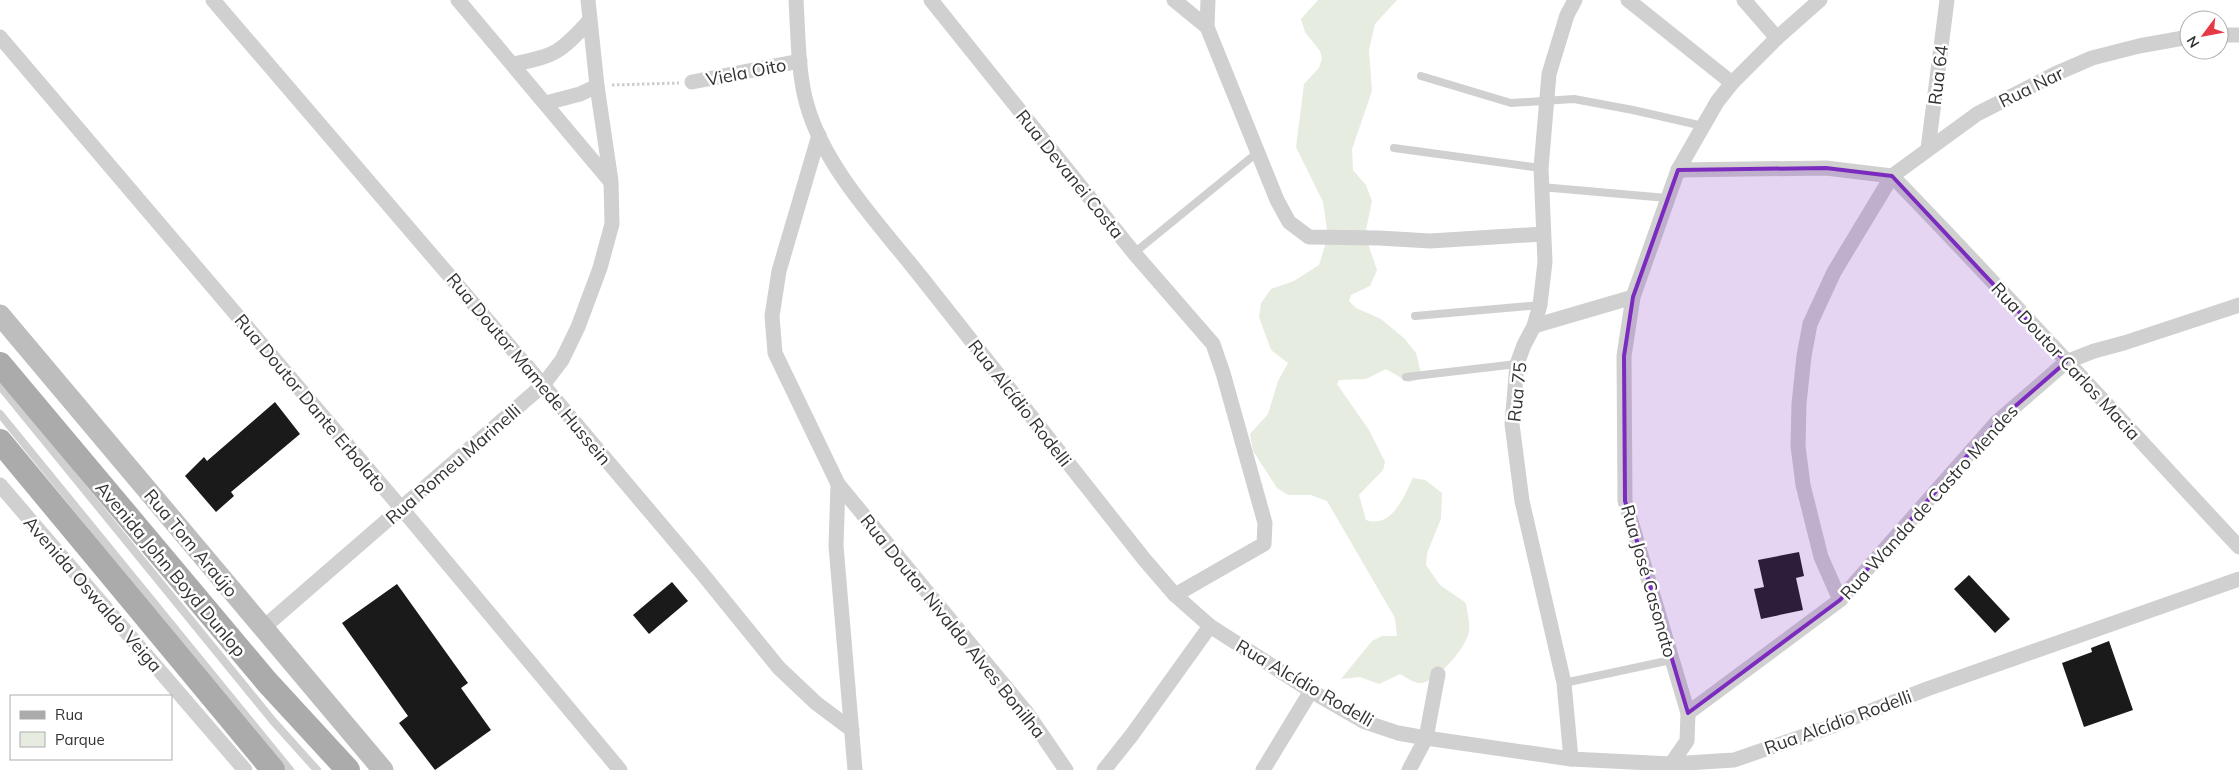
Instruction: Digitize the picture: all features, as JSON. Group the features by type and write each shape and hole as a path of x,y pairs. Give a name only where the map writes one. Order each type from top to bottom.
{"main road":[{"name":"Rua Tom Araújo","path":"0,315 383,770"},
{"name":"Avenida John Boyd Dunlop","path":"0,364 266,682 348,770"},
{"path":"0,441 273,770"}],"street":[{"name":"Rua Doutor Mamede Hussein","path":"213,0 688,557 779,668 816,703 852,730"},
{"path":"458,0 611,181"},
{"name":"Rua Romeu Marinelli","path":"263,628 543,386 562,360 578,327 600,268 612,224 611,181 597,86 588,0"},
{"name":"Rua Alcídio Rodelli","path":"796,0 800,61 807,105 819,135 837,170 1144,559 1175,595 1210,626 1311,691 1365,722 1398,733 1571,759 1670,767 1735,765 1927,689 2239,579"},
{"path":"1174,0 1207,27"},
{"path":"1208,0 1207,27 1278,200 1289,222 1305,233 1363,238 1430,241 1543,234"},
{"name":"Rua 75","path":"1571,759 1564,683 1522,501 1512,424 1517,364 1534,326 1540,305 1545,262 1541,187 1549,74 1567,15 1576,0"},
{"path":"1628,0 1732,83"},
{"path":"1744,0 1777,38"},
{"name":"Rua José Casonato","path":"1688,713 1625,500 1624,356 1633,297 1678,170 1703,126 1732,83 1777,38 1820,0"},
{"name":"Rua 64","path":"1928,149 1947,0"},
{"name":"Rua Devanei Costa","path":"936,2 1134,253 1213,344 1223,373 1265,523 1264,544 1175,595"},
{"path":"512,64 546,58 568,46 589,21"},
{"name":"Rua Doutor Dante Erbolato","path":"0,37 402,509 620,770"},
{"name":"Rua Nar","path":"1892,176 1976,114 2092,58 2139,46 2179,39"},
{"name":"Viela Oito","path":"692,82 800,61"},
{"path":"546,103 580,94 597,86"},
{"path":"819,135 779,270 772,316 775,353 838,484 836,546 854,770"},
{"path":"1678,170 1826,168 1892,176 1834,272 1810,324 1804,356 1799,404 1798,446 1803,485 1821,557 1840,600"},
{"name":"Rua Doutor Carlos Macia","path":"1892,176 1975,261 2066,362 2239,546"},
{"path":"1534,326 1633,297"},
{"name":"Rua Wanda de Castro Mendes","path":"1688,713 1840,600 1997,422 2066,362 2094,351 2239,305"},
{"name":"Rua Doutor Nivaldo Alves Bonilha","path":"838,484 1027,713 1066,770"},
{"name":"Avenida Oswaldo Veiga","path":"0,485 245,770"},
{"path":"1104,770 1131,736 1210,626"},
{"path":"1408,770 1426,738 1438,674"},
{"path":"1263,770 1311,691"},
{"path":"1670,767 1687,741 1688,713"}],"lane":[{"path":"1421,76 1511,103 1574,99 1703,126"},
{"path":"1394,148 1542,168"},
{"path":"1134,253 1258,152"},
{"path":"1541,187 1667,198"},
{"path":"1415,316 1540,305"},
{"path":"1406,377 1517,364"},
{"path":"0,386 273,721 317,770"},
{"path":"0,414 290,770"},
{"path":"1564,683 1671,660"}],"path":[{"path":"597,86 692,82"}],"highlighted area":[{"path":"1826,168 1892,176 2066,362 1997,422 1840,600 1688,713 1625,501 1624,356 1633,297 1678,170"}],"green space":[{"path":"1318,0 1397,0 1375,24 1369,50 1372,91 1352,149 1353,170 1366,185 1372,201 1365,235 1377,270 1370,286 1351,295 1349,301 1356,308 1381,319 1405,339 1416,353 1421,373 1417,380 1408,382 1386,369 1366,379 1339,380 1337,384 1369,430 1385,462 1383,470 1359,495 1366,520 1375,522 1383,520 1390,515 1401,502 1413,478 1425,480 1442,493 1441,519 1427,553 1426,565 1440,585 1466,603 1469,630 1459,652 1445,668 1431,679 1422,683 1412,681 1400,674 1379,684 1360,677 1341,679 1372,641 1382,636 1397,636 1395,618 1327,501 1311,495 1288,495 1277,488 1253,451 1250,434 1268,414 1278,381 1288,363 1271,350 1259,317 1261,303 1271,289 1294,281 1319,265 1328,236 1323,202 1296,147 1304,84 1319,68 1322,58 1320,51 1305,32 1301,19"}],"building":[{"path":"275,402 300,434 231,492 234,496 216,512 185,476 204,457 207,461"},
{"path":"1799,552 1804,576 1796,578 1803,610 1761,619 1754,589 1764,587 1758,560"},
{"path":"1969,575 2010,619 1995,633 1954,589"},
{"path":"672,582 688,601 649,634 633,615"},
{"path":"397,584 468,683 461,688 491,730 435,770 399,723 408,716 342,623"},
{"path":"2109,641 2133,710 2084,727 2062,663 2092,652 2091,648"}]}
